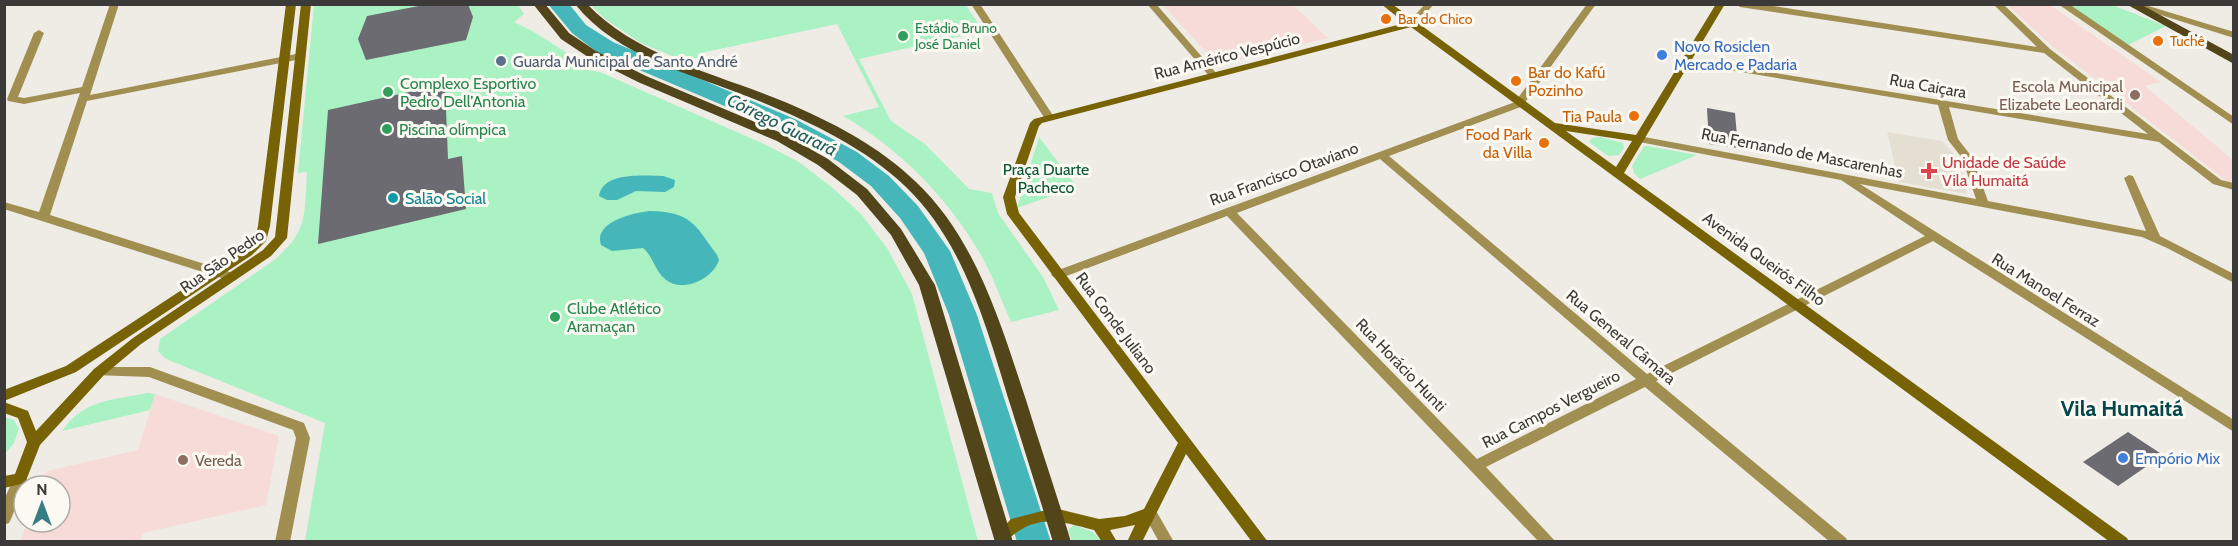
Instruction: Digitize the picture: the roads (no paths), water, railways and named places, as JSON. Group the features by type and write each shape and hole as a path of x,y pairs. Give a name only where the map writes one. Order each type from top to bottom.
{"main road":[{"path":"538,4 565,36 592,54 781,136 833,168 878,208 914,256 927,285 1007,534"},
{"path":"580,4 597,22 635,46 836,130 877,156 914,187 950,233 985,300 1048,515 1062,542"},
{"path":"2118,4 2173,27"},
{"path":"2132,4 2234,60"}],"street":[{"path":"44,218 115,4"},
{"name":"Rua São Pedro","path":"4,396 71,369 218,273 253,248 262,237 291,4"},
{"name":"Rua São Pedro","path":"34,442 99,372 137,341 273,247 283,234 306,4"},
{"path":"975,4 1049,117"},
{"path":"1151,4 1213,75"},
{"name":"Avenida Queirós Filho","path":"1385,4 2122,542"},
{"path":"1412,24 1430,4"},
{"path":"1521,103 1592,4"},
{"path":"1618,173 1720,4"},
{"path":"1740,4 2047,51"},
{"path":"1997,4 2047,51 2163,141 2217,182 2234,187"},
{"path":"2062,4 2234,122"},
{"path":"2132,4 2230,34"},
{"name":"Rua Américo Vespúcio","path":"1049,117 1412,24"},
{"path":"2173,27 2192,27 2230,34"},
{"path":"39,33 12,99 24,101 85,94 301,56"},
{"name":"Rua Caiçara","path":"1687,60 2163,141"},
{"name":"Rua Francisco Otaviano","path":"1057,275 1521,103"},
{"path":"1943,104 1954,143 1968,160 1983,204"},
{"name":"Rua Conde Juliano","path":"1049,117 1034,125 1009,205 1013,214 1261,542"},
{"path":"1552,125 1639,139"},
{"name":"Rua Fernando de Mascarenhas","path":"1639,139 2155,237 2234,279"},
{"name":"Rua General Câmara","path":"1382,155 1646,380 1841,542"},
{"name":"Rua Manoel Ferraz","path":"1843,177 1932,237 2234,427"},
{"path":"2129,178 2155,237"},
{"path":"4,205 232,277"},
{"name":"Rua Horácio Hunti","path":"1229,211 1549,542"},
{"name":"Rua Campos Vergueiro","path":"1474,466 1932,237"},
{"path":"99,372 150,372 299,427 303,438 282,542"},
{"path":"4,407 23,415 34,442 22,474"},
{"path":"1134,542 1185,443"},
{"path":"4,519 12,499"},
{"path":"1007,534 1048,515 1099,525 1126,522 1150,513"},
{"path":"1150,513 1167,542"},
{"path":"1099,525 1110,542"}],"water":[{"path":"663,176 675,180 674,187 665,192 636,191 617,200 607,200 599,196 602,188 608,182 616,179"},
{"path":"649,211 674,214 690,221 717,255 719,260 716,267 696,282 680,285 662,276 643,248 612,251 601,245 600,237 608,225 616,220"}],"waterway":[{"name":"Córrego Guarará","path":"558,4 579,29 605,47 640,64 787,124 848,157 880,181 909,212 937,251 963,315 1034,542"}],"place":[{"name":"Bar do Chico","path":"1386,19"},
{"name":"Estádio Bruno José Daniel","path":"903,36"},
{"name":"Tuchê","path":"2158,41"},
{"name":"Novo Rosiclen Mercado e Padaria","path":"1662,55"},
{"name":"Guarda Municipal de Santo André","path":"501,61"},
{"name":"Bar do Kafú Pozinho","path":"1516,81"},
{"name":"Complexo Esportivo Pedro Dell’Antonia","path":"388,92"},
{"name":"Escola Municipal Elizabete Leonardi","path":"2135,95"},
{"name":"Tia Paula","path":"1634,116"},
{"name":"Piscina olímpica","path":"387,129"},
{"name":"Food Park da Villa","path":"1544,143"},
{"name":"Unidade de Saúde Vila Humaitá","path":"1929,171"},
{"name":"Salão Social","path":"393,198"},
{"name":"Clube Atlético Aramaçan","path":"555,317"},
{"name":"Empório Mix","path":"2123,458"},
{"name":"Vereda","path":"183,460"}],"district":[{"name":"Vila Humaitá","path":"2122,408"}],"park label":[{"name":"Praça Duarte Pacheco","path":"1046,178"}]}
